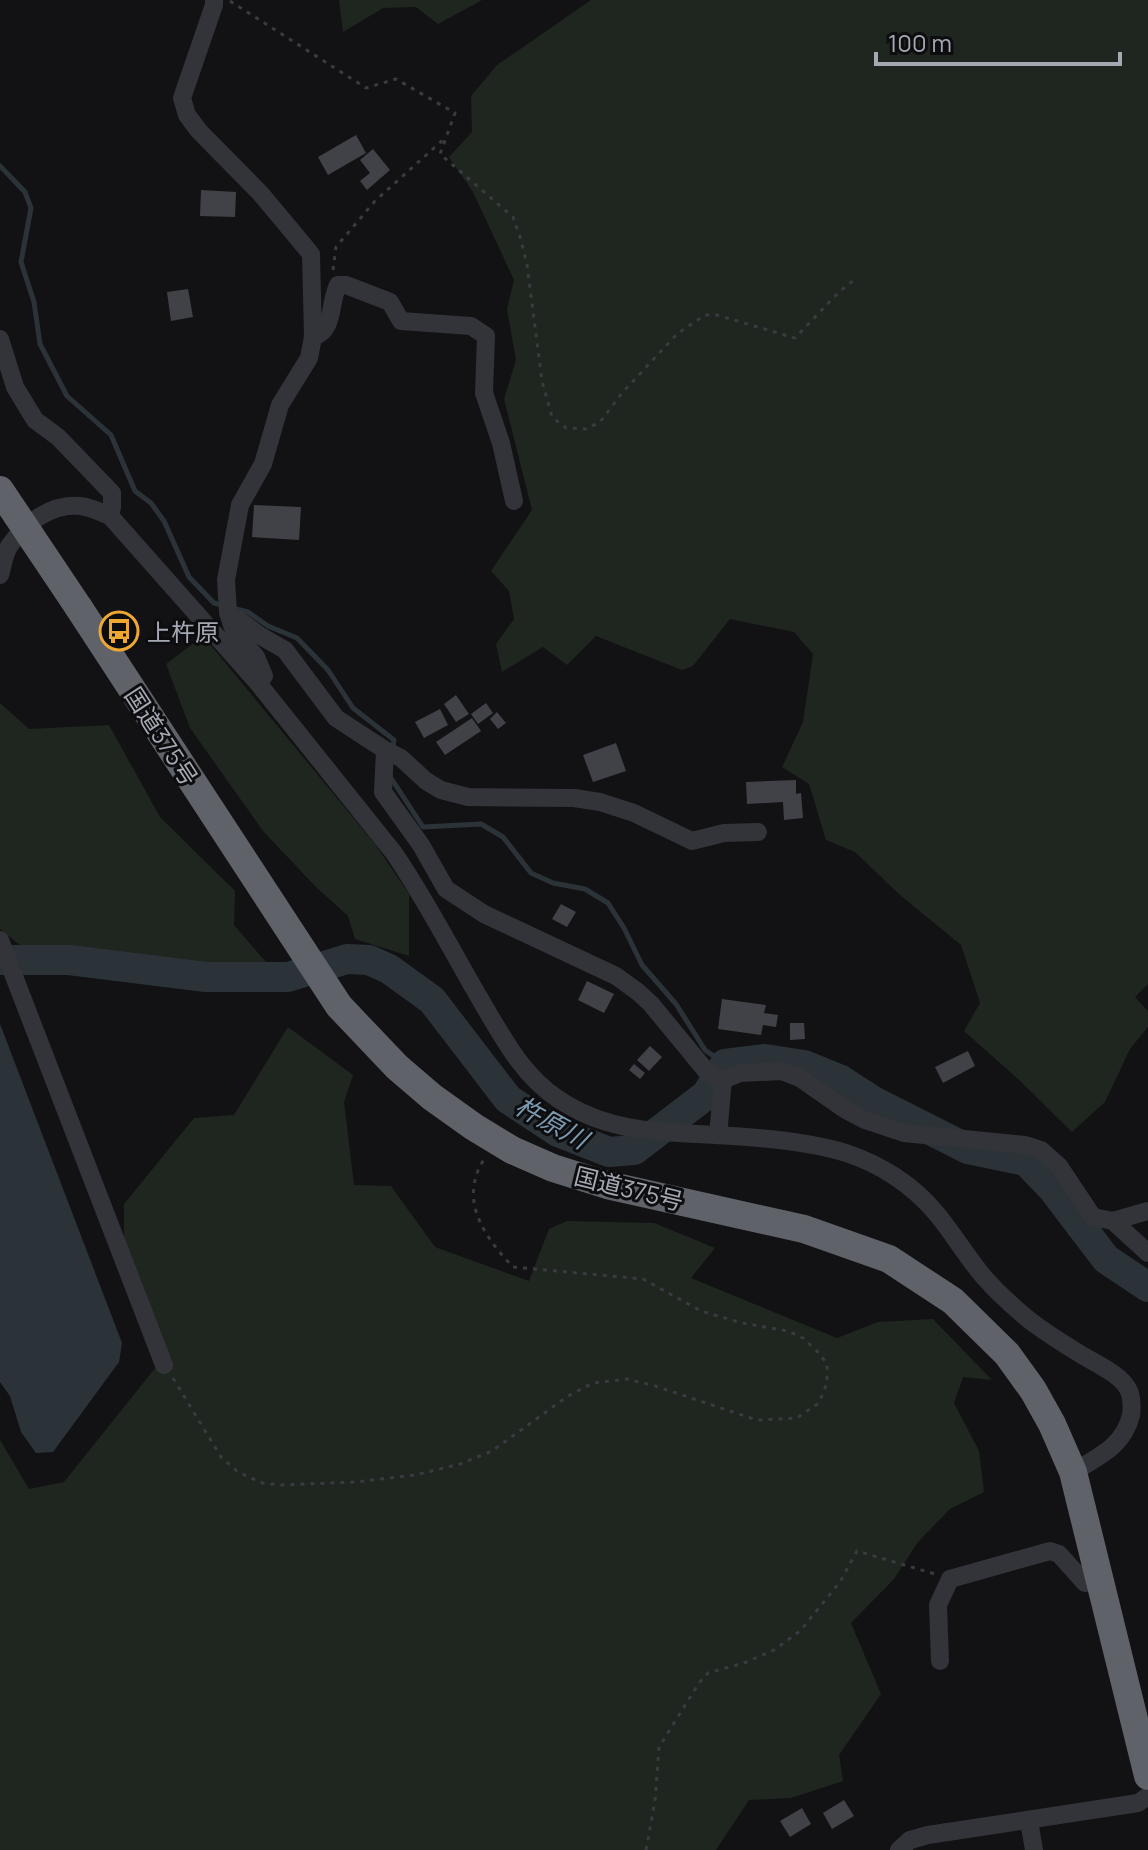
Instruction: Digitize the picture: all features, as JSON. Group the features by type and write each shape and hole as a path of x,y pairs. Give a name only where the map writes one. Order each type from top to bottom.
{"highway":[{"name":"国道375号","path":"0,490 339,1006 397,1067 432,1097 493,1139 553,1168 607,1185 804,1229 889,1259 953,1301 1007,1354 1033,1390 1073,1472 1148,1776"}],"street":[{"path":"214,0 182,98 187,115 261,194 311,254 313,337 309,358 280,405 263,464 240,505 226,580 228,611 234,631 256,657 264,676 258,683"},
{"path":"313,337 320,335 330,319 338,285 346,285 390,302 401,321 471,326 486,336 484,393 501,443 514,501"},
{"path":"0,339 15,387 35,420 58,437 112,493 110,516"},
{"path":"0,575 8,547 45,512 75,505 110,516 258,683 401,863 514,1056 538,1083 584,1114 622,1127 658,1133 718,1135 821,1146 878,1167 910,1187 936,1212 982,1275 1017,1309 1035,1325 1115,1375 1129,1391 1132,1410 1127,1430 1111,1449 1073,1472"},
{"path":"228,611 285,650 336,718 393,754 441,790 468,797 574,798 600,802 634,813 692,841 724,833 758,832"},
{"path":"393,754 383,792 421,845 446,889 484,914 616,976 651,1004 707,1072 723,1080 740,1073 782,1071 800,1078 865,1120 904,1133 1025,1145 1041,1150 1059,1166 1093,1217 1113,1221 1148,1211"},
{"path":"0,940 164,1365"},
{"path":"718,1135 723,1080"},
{"path":"1113,1221 1148,1253"},
{"path":"940,1661 938,1605 950,1579 1050,1551 1059,1554 1085,1583 1100,1580"},
{"path":"899,1850 910,1840 928,1835 1138,1803 1148,1796"},
{"path":"1029,1821 1034,1850"}],"path":[{"path":"227,0 366,88 396,79 455,113 440,154 513,217 527,265 542,381 552,417 566,428 586,429 600,422 622,393 677,334 705,315 717,315 795,338 855,279"},
{"path":"338,285 332,267 336,247 375,201 446,138"},
{"path":"164,1365 221,1457 238,1472 262,1483 281,1485 356,1482 415,1475 460,1464 492,1451 568,1396 593,1383 627,1379 757,1420 797,1418 819,1403 827,1383 827,1364 803,1338 788,1331 742,1323 701,1311 643,1279 513,1267 494,1248 474,1207 475,1178 493,1139"},
{"path":"646,1850 655,1801 659,1747 708,1673 744,1663 774,1650 800,1631 840,1582 857,1551 950,1579"}],"shaded area":[{"path":"339,0 482,0 438,24 416,7 383,8 343,32"},
{"path":"591,0 1148,0 1148,984 1135,997 1148,1011 1148,1027 1130,1049 1105,1102 1072,1132 964,1031 980,1003 961,945 900,895 855,852 826,840 809,784 782,767 803,722 813,654 794,632 730,619 693,666 682,670 596,636 567,665 543,647 502,672 496,644 514,619 509,591 491,571 532,510 504,399 516,360 507,309 514,280 473,192 449,157 472,132 471,96 497,65"},
{"path":"203,636 375,844 409,894 409,956 355,939 348,916 263,831 190,728 166,664"},
{"path":"0,703 29,729 109,725 160,817 235,891 234,925 272,969 201,967 26,950 0,929"},
{"path":"0,1024 122,1343 119,1362 53,1452 36,1453 21,1432 10,1396 0,1382"},
{"path":"288,1027 353,1075 344,1102 354,1185 391,1186 435,1247 529,1281 549,1229 567,1221 654,1223 715,1248 691,1278 837,1338 878,1322 933,1319 992,1380 963,1377 954,1403 979,1451 984,1492 950,1509 918,1542 894,1579 851,1623 881,1694 839,1755 843,1781 791,1798 749,1800 716,1850 0,1850 0,1440 29,1489 64,1482 168,1352 124,1240 124,1204 194,1118 234,1115"}],"building":[{"path":"356,135 366,153 328,175 318,157"},
{"path":"373,149 390,170 367,190 360,181 370,173 360,160"},
{"path":"201,190 236,192 235,217 200,216"},
{"path":"188,289 193,317 171,321 167,292"},
{"path":"254,505 301,507 299,540 252,537"},
{"path":"456,695 469,714 456,722 444,704"},
{"path":"486,703 493,713 478,724 471,714"},
{"path":"440,709 448,725 424,738 415,722"},
{"path":"497,712 506,723 498,729 490,719"},
{"path":"472,718 481,731 445,755 436,742"},
{"path":"616,743 626,771 593,782 583,755"},
{"path":"796,780 796,794 801,793 803,818 784,820 783,802 747,804 746,782"},
{"path":"561,904 576,912 567,927 552,919"},
{"path":"587,981 614,994 604,1013 578,1000"},
{"path":"722,999 766,1005 764,1013 778,1015 776,1027 763,1025 761,1035 718,1029"},
{"path":"790,1023 804,1023 805,1039 790,1040"},
{"path":"650,1046 662,1057 649,1071 637,1060"},
{"path":"968,1051 975,1066 943,1083 935,1067"},
{"path":"634,1064 645,1073 640,1079 629,1070"},
{"path":"844,1800 854,1816 832,1829 823,1813"},
{"path":"802,1808 811,1824 790,1837 780,1821"}],"waterway":[{"path":"0,166 25,192 31,208 21,262 34,302 40,344 67,396 111,435 135,491 151,503 164,521 189,577 214,603 222,605"},
{"path":"232,608 248,612 268,626 297,638 328,670 353,708 394,740 393,748"},
{"path":"391,778 423,827 481,824 503,837 531,873 553,883 585,889 608,903 642,965 676,1004 705,1050 725,1064"},
{"name":"杵原川","path":"0,960 69,960 206,977 288,977 347,959 369,960 389,969 432,1000 508,1099 558,1132 609,1152 634,1150 706,1095 725,1064 765,1059 804,1065 841,1080 875,1102 968,1149 1026,1161 1052,1188 1106,1259 1148,1287"}],"place":[{"name":"上杵原","path":"119,631"}]}
